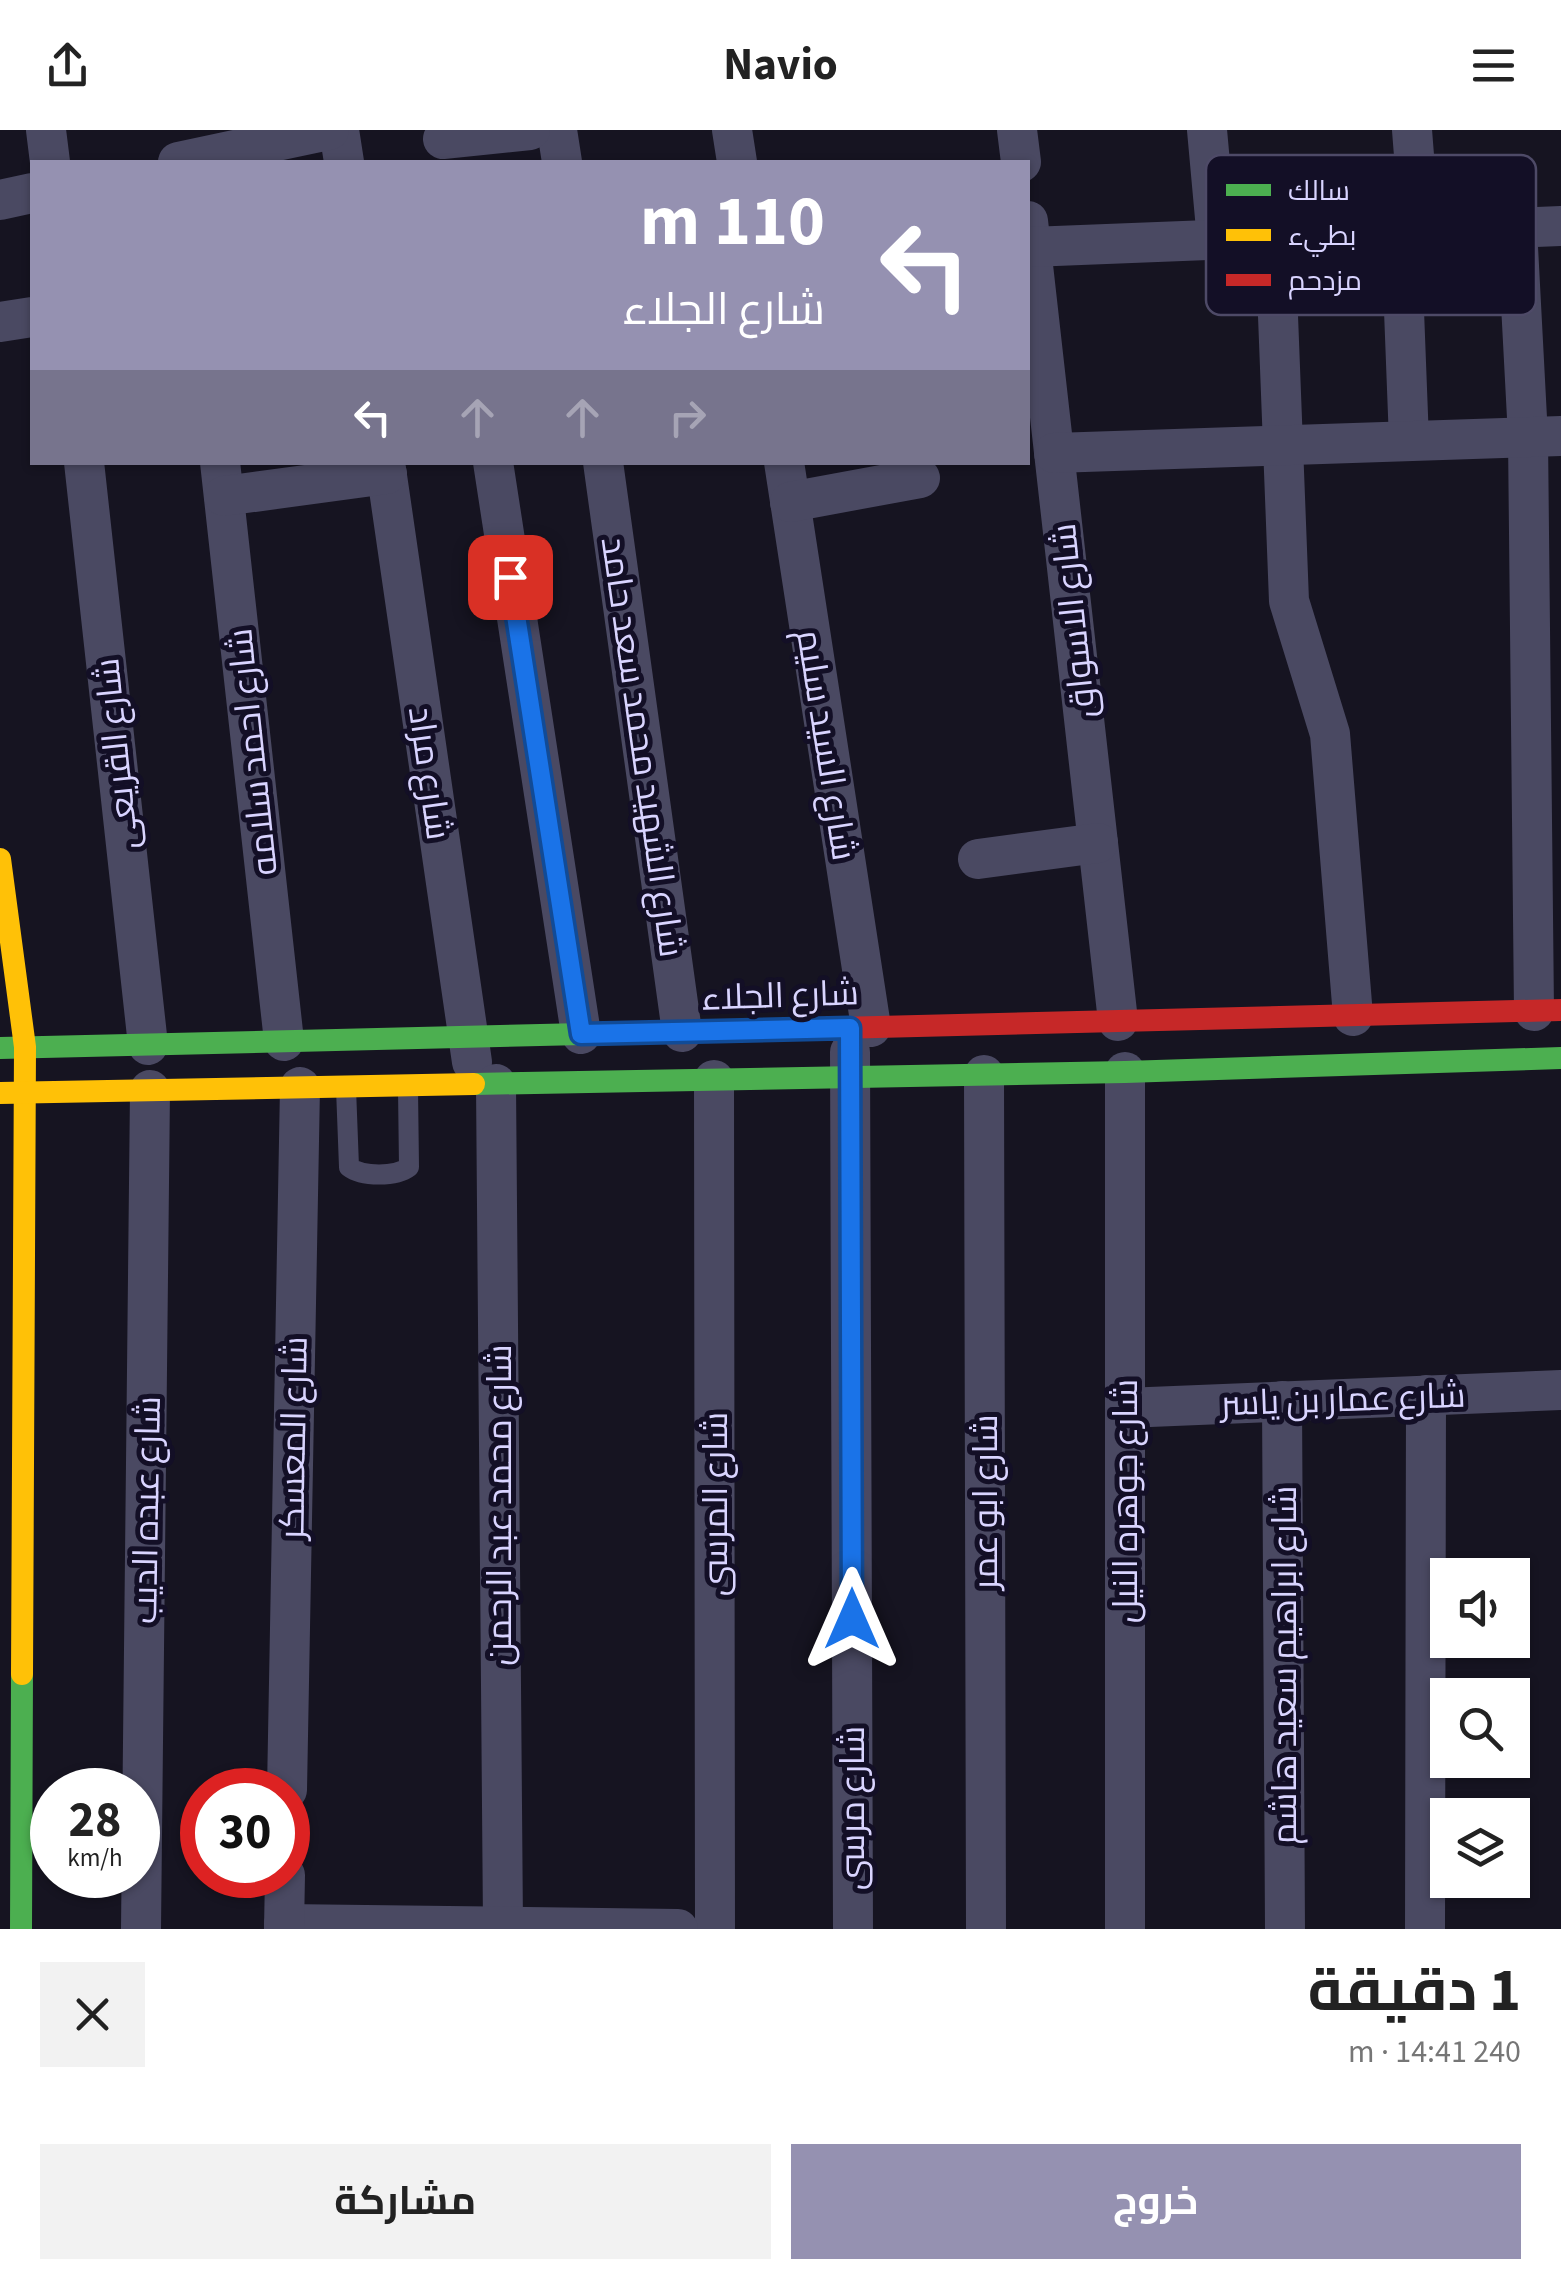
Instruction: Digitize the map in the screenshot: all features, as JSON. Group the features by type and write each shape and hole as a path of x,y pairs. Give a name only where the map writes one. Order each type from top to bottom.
{"main road":[{"path":"0,859 26,1047 20,1929"},
{"name":"شارع الجلاء","path":"0,1048 1547,1011"},
{"path":"0,1093 1124,1072 1561,1058"}],"street":[{"path":"46,130 50,160"},
{"path":"179,130 181,160"},
{"path":"190,160 329,130"},
{"path":"339,130 344,160"},
{"path":"444,144 530,130"},
{"path":"557,130 562,160"},
{"path":"732,130 737,160"},
{"path":"1017,130 1021,160"},
{"path":"1207,130 1209,155"},
{"path":"1412,130 1412,155"},
{"path":"0,200 30,193"},
{"path":"1536,227 1561,226"},
{"path":"1030,234 1206,240"},
{"name":"شارع الاسواق","path":"1030,243 1118,1021"},
{"path":"1277,315 1289,601 1330,734 1353,1016"},
{"path":"1408,441 1409,315"},
{"path":"1528,315 1544,436 1547,1011"},
{"path":"0,322 30,318"},
{"path":"1054,453 1544,436"},
{"name":"شارع القريعى","path":"84,465 148,1045"},
{"path":"493,465 581,1034"},
{"name":"شارع الشهيد محمد سعد حامد","path":"603,465 682,1032"},
{"path":"222,479 386,468"},
{"name":"شارع مراد","path":"386,468 469,1038 486,1084"},
{"path":"787,482 920,478"},
{"name":"شارع احمد سلامه","path":"222,479 284,1042"},
{"name":"شارع السيد سليم","path":"787,482 860,1028"},
{"path":"978,859 1098,843"},
{"name":"شارع مرسى","path":"853,1929 850,1078 860,1028"},
{"name":"شارع جوهره النيل","path":"1124,1072 1125,1929"},
{"name":"شارع ابو عمر","path":"984,1075 986,1929"},
{"name":"شارع المرسى","path":"714,1080 716,1929"},
{"name":"شارع محمد عبد الرحمن","path":"486,1084 518,1927"},
{"name":"شارع المعسكر","path":"287,1768 300,1087"},
{"name":"شارع عبده الديب","path":"141,1929 150,1090"},
{"name":"شارع عمار بن ياسر","path":"1124,1408 1561,1390"},
{"path":"1425,1929 1426,1395"},
{"name":"شارع ابراهيم سعيد هاشم","path":"1282,1401 1285,1929"},
{"path":"285,1898 284,1926 678,1929"}],"lane":[{"path":"346,1086 349,1167 359,1173 398,1173 409,1167 408,1085"}],"traffic: fast":[{"path":"0,1048 837,1028"},
{"path":"474,1084 1125,1072 1561,1058"},
{"path":"21,1929 22,1674"}],"traffic: slow":[{"path":"0,859 25,1047 22,1674"},
{"path":"0,1093 474,1084"}],"traffic: jam":[{"path":"837,1028 1561,1010"}],"route":[{"path":"510,577 581,1034 850,1028 852,1619"}]}
